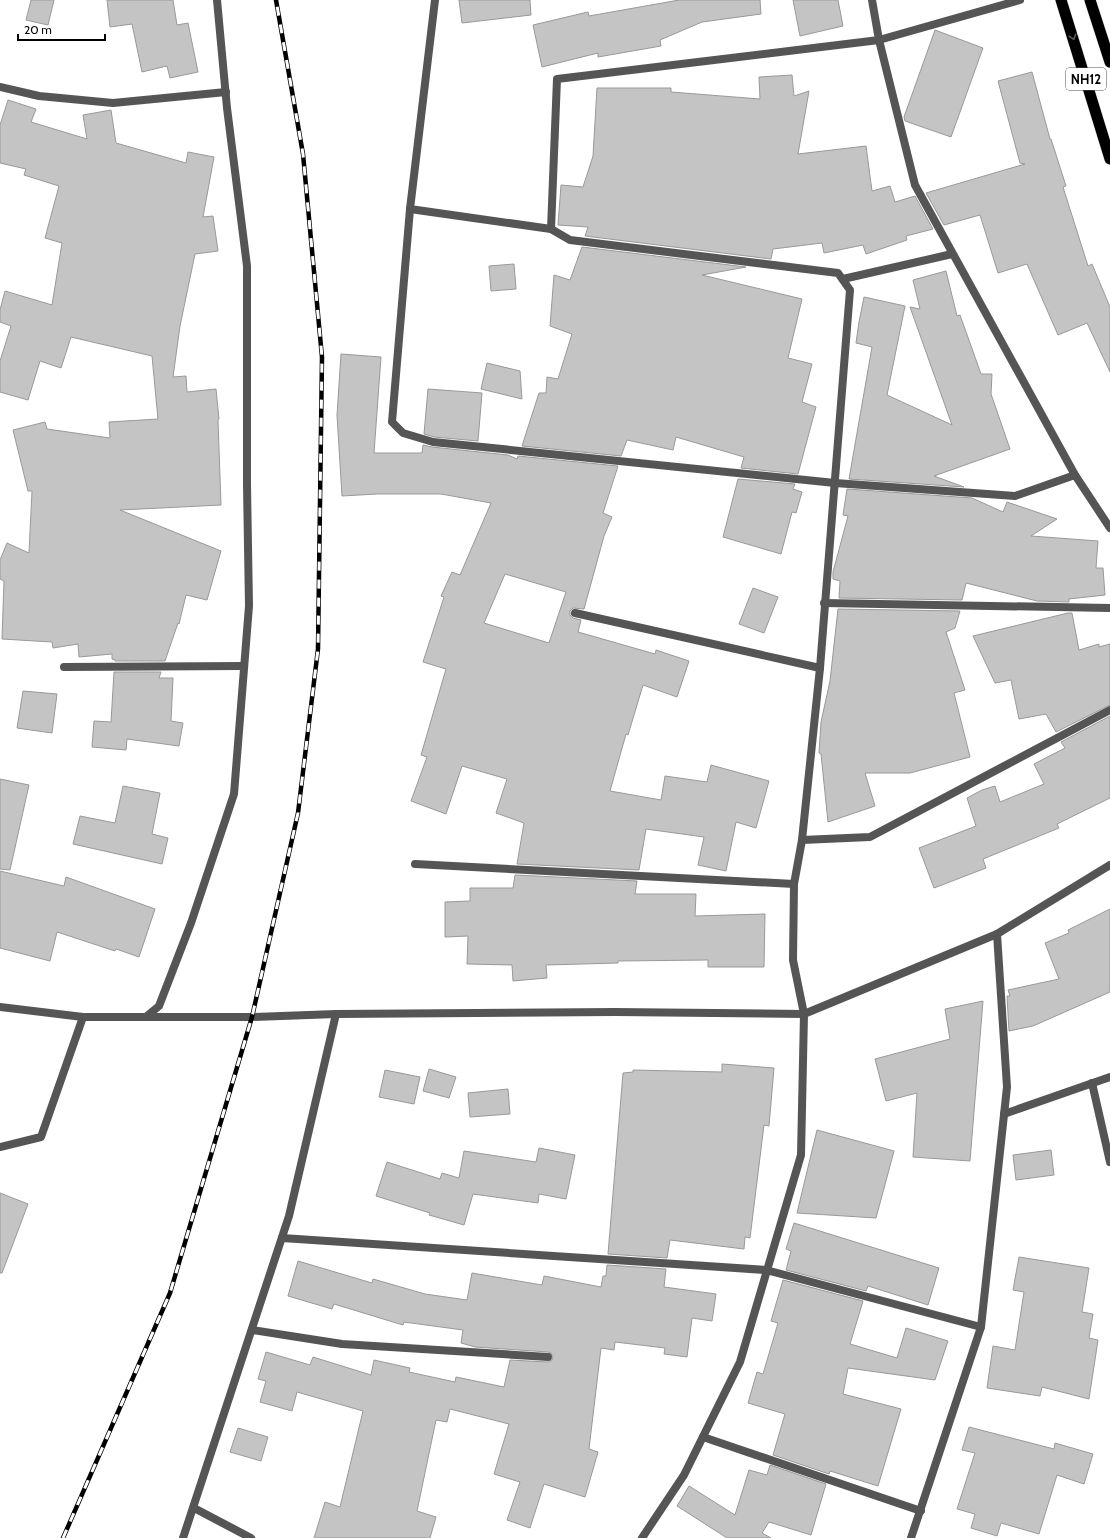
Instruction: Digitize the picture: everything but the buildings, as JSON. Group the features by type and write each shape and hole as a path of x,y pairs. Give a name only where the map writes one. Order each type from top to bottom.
{"highway":[{"name":"NH12","path":"1062,0 1110,159"},
{"name":"NH12","path":"1090,0 1110,62"}],"street":[{"path":"147,1016 159,1006 191,923 234,794 249,606 247,485 247,266 226,92 217,0"},
{"path":"434,0 410,209 392,422 403,433 433,442 835,483 1016,496 1075,476"},
{"path":"872,0 879,40 915,185 1075,476 1110,528"},
{"path":"551,229 556,79 879,40 1020,0"},
{"path":"0,87 38,96 113,103 226,92"},
{"path":"410,209 551,229 570,240 838,273 850,290 820,668 802,840 794,884 793,960 804,1014 801,1155 740,1362 684,1475 642,1538"},
{"path":"843,279 952,254"},
{"path":"824,603 1110,608"},
{"path":"575,613 820,668"},
{"path":"64,667 244,666"},
{"path":"802,840 870,837 1110,710"},
{"path":"415,864 794,884"},
{"path":"0,1008 83,1017 252,1017 336,1014 615,1012 804,1014 997,934 1110,865"},
{"path":"911,1538 981,1327 1007,1088 997,934"},
{"path":"183,1538 289,1216 336,1014"},
{"path":"0,1147 42,1136 83,1017"},
{"path":"1004,1114 1110,1077"},
{"path":"1092,1083 1110,1162"},
{"path":"282,1238 766,1270 981,1327"},
{"path":"252,1330 342,1344 548,1357"},
{"path":"702,1437 921,1511"},
{"path":"194,1508 251,1538"}],"railway":[{"path":"63,1538 170,1293 252,1017 298,813 318,649 322,357 303,154 276,0"}]}
